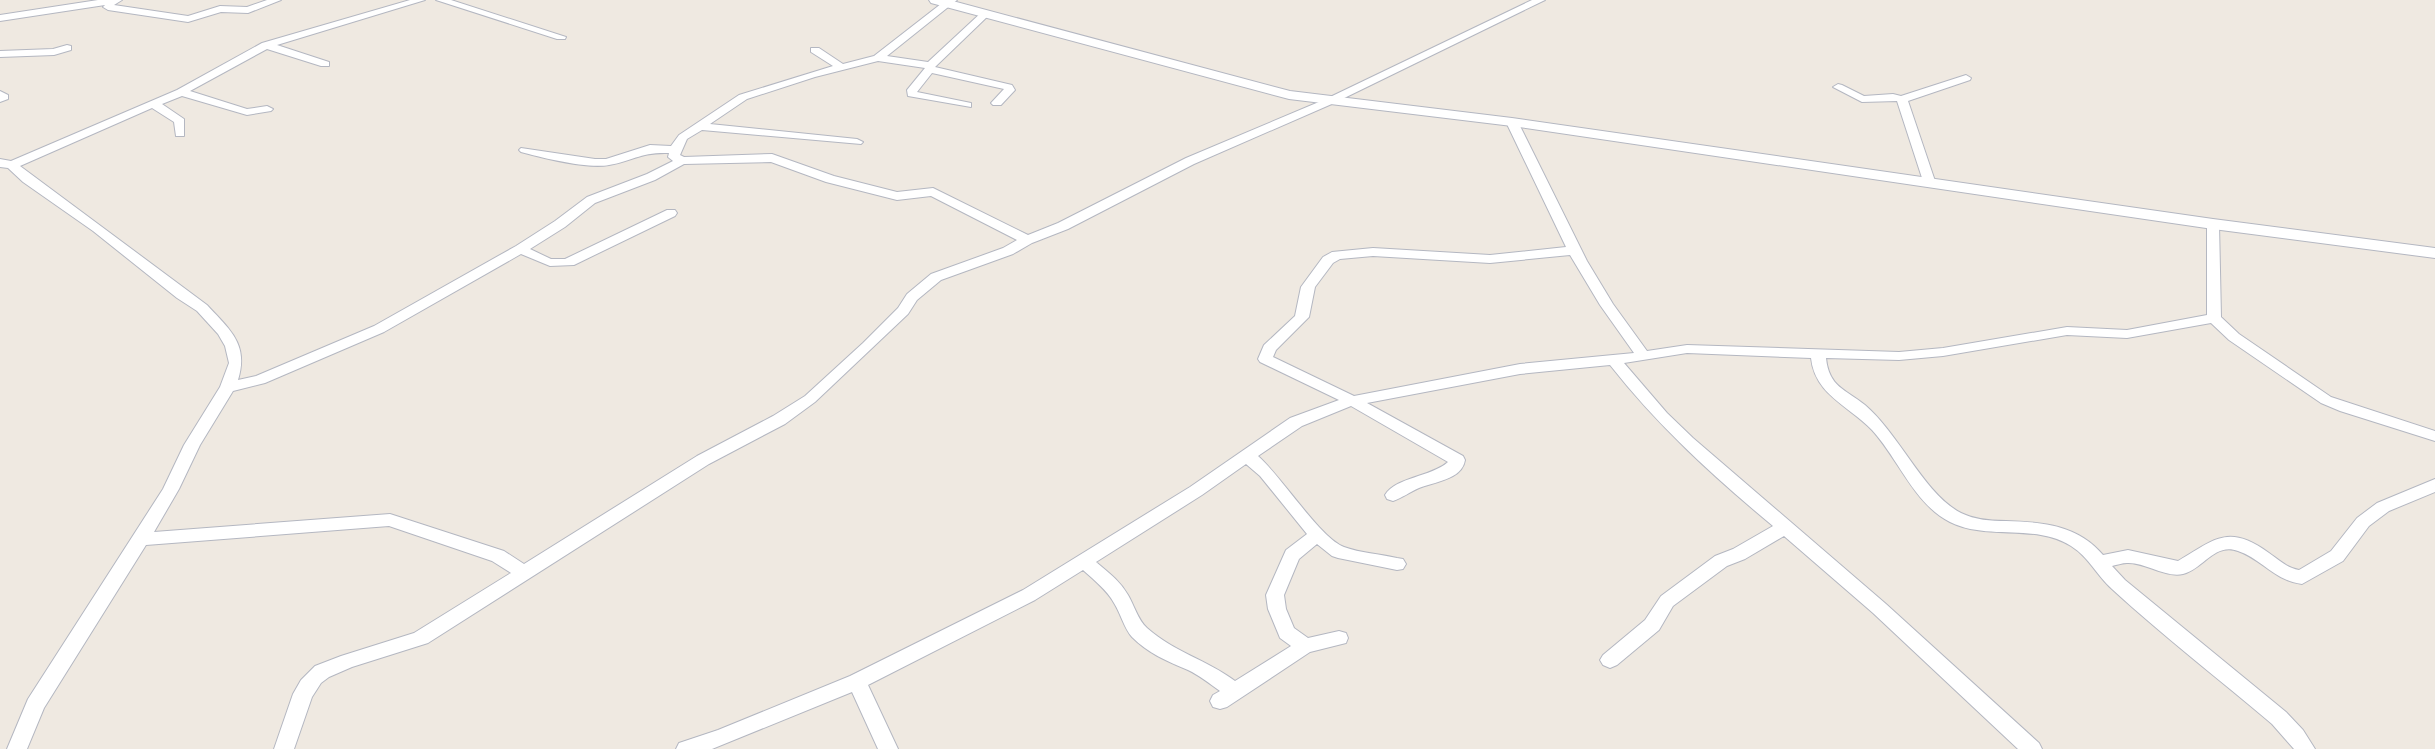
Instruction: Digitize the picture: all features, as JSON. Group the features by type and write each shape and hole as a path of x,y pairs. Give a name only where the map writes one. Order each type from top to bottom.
{"street":[{"path":"114,0 108,6 188,20 220,9 248,10 276,0"},
{"path":"0,18 114,0"},
{"path":"7,168 181,92 266,45 372,10 420,0"},
{"path":"441,0 561,37"},
{"path":"284,749 296,710 315,677 328,668 408,644 525,573 703,460 779,420 810,399 903,311 912,297 936,277 1008,251 1027,240 1063,226 1210,152 1330,101 1540,0"},
{"path":"228,387 260,380 380,329 521,248 560,224 592,200 651,177 678,156 683,137 743,97 756,91 878,58 944,1 1275,92 1330,101 1512,122 1929,181 2213,224 2435,252"},
{"path":"967,106 912,94 912,90 930,68 986,14"},
{"path":"266,45 325,64"},
{"path":"0,54 54,52 67,48"},
{"path":"815,50 843,68"},
{"path":"878,58 930,68 1008,87 1010,90 997,103"},
{"path":"1838,87 1862,99 1893,97 1902,99 1966,78"},
{"path":"181,92 247,112 267,109"},
{"path":"0,94 4,97 0,99"},
{"path":"1902,99 1929,181"},
{"path":"152,105 164,108 180,121 180,134"},
{"path":"1512,122 1576,250 1608,306 1630,334 1643,355"},
{"path":"698,126 857,142"},
{"path":"525,150 595,163 608,162 650,149 678,156 772,158 830,179 898,196 933,192 1027,240"},
{"path":"7,168 202,308 224,332 232,346 236,363 228,387 192,445 171,488 141,540 35,705 17,749"},
{"path":"521,248 536,258 558,265 569,262 671,213"},
{"path":"2213,224 2214,318 2234,337 2326,400 2345,408 2435,436"},
{"path":"1393,495 1417,482 1432,480 1453,468 1458,463 1457,460 1351,401 1265,359 1270,348 1302,316 1308,287 1328,260 1337,255 1373,252 1490,259 1576,250"},
{"path":"686,749 723,737 858,682 1029,596 1303,418 1351,401 1510,370 1614,360 1687,349 1795,351 1818,355 1918,355 2067,331 2126,334 2168,328 2214,318"},
{"path":"1818,355 1821,375 1831,388 1856,405 1879,428 1900,452 1930,497 1941,509 1957,519 1977,524 2034,528 2060,533 2078,542 2121,587 2279,718 2305,749"},
{"path":"1614,360 1631,383 1692,447 1904,628 2032,749"},
{"path":"1247,456 1266,472 1317,535 1338,552 1396,564"},
{"path":"2098,563 2128,556 2178,568 2217,544 2232,541 2264,557 2285,574 2302,577 2337,556 2364,522 2384,508 2435,485"},
{"path":"141,540 344,522 390,520 498,556 525,573"},
{"path":"1610,660 1652,625 1667,601 1721,562 1740,554 1786,528"},
{"path":"1305,646 1287,632 1276,609 1275,595 1292,555 1317,535"},
{"path":"1084,561 1110,584 1138,631 1160,649 1179,660 1194,664 1217,678 1227,696 1305,646 1340,638"},
{"path":"858,682 888,749"}]}
